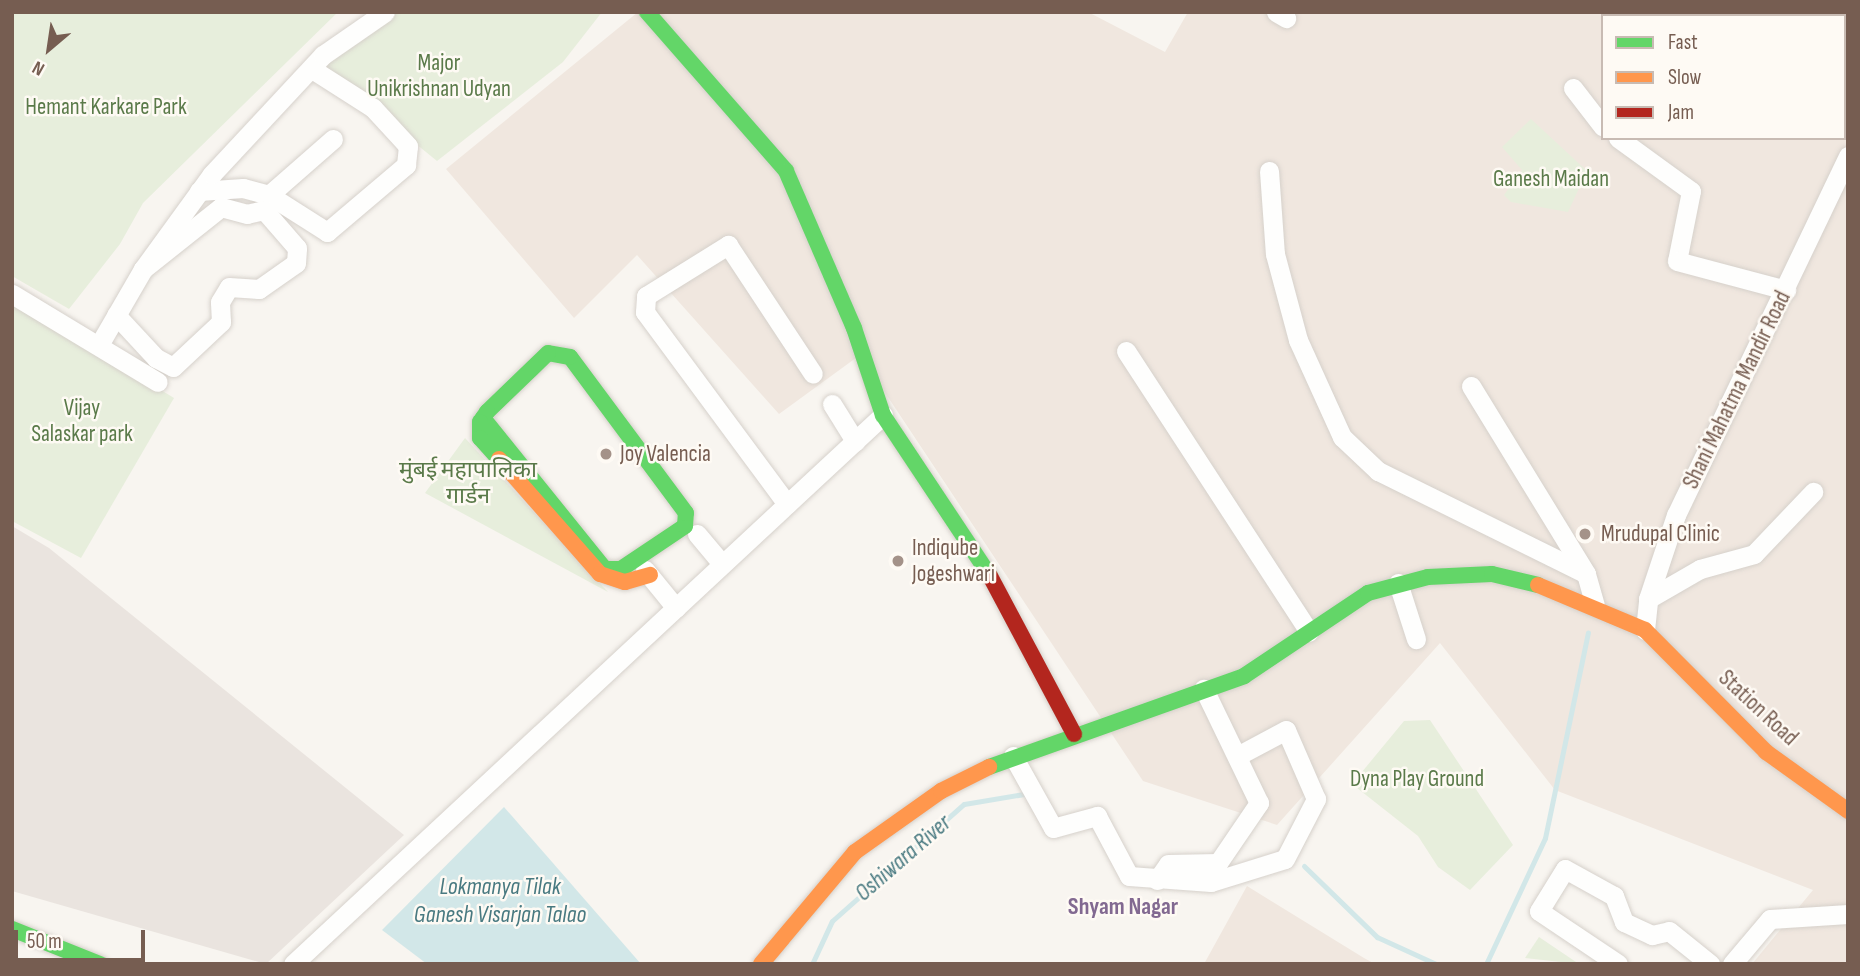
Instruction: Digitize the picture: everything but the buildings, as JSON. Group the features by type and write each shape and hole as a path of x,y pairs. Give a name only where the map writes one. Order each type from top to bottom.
{"street":[{"path":"99,345 143,268 199,191 312,69 385,12"},
{"path":"647,12 786,171 854,328 883,415 980,558 1074,734"},
{"path":"199,191 243,188 270,195 310,227 327,232 406,165 408,146 373,108 312,69"},
{"path":"1573,88 1601,124"},
{"path":"270,195 333,139"},
{"path":"1621,140 1691,191 1677,261 1786,290"},
{"name":"Shani Mahatma Mandir Road","path":"1645,630 1648,598 1676,515 1848,156"},
{"path":"1269,171 1275,254 1297,340 1342,436 1378,471 1586,574"},
{"path":"116,315 156,358 173,367 221,322 220,302 229,287 259,289 296,263 297,248 264,210 247,214 222,207 143,268"},
{"path":"787,504 645,312 646,296 729,245 813,374"},
{"path":"12,294 158,382"},
{"path":"1126,351 1309,632"},
{"path":"483,418 605,569 621,569 685,526 686,513 564,353 548,354 483,418 478,428 485,445 600,574 625,582 647,573 676,608"},
{"path":"1471,386 1586,574 1595,605"},
{"path":"832,404 855,441"},
{"path":"293,964 883,415"},
{"path":"1648,598 1700,569 1754,554 1813,492"},
{"path":"697,534 722,564"},
{"name":"Station Road","path":"761,964 855,852 940,791 1013,756 1244,676 1368,593 1398,583 1492,574 1595,605 1645,630 1766,752 1848,811"},
{"path":"1398,583 1416,639"},
{"path":"1157,880 1168,864 1218,863 1256,811 1259,800 1204,690"},
{"path":"1013,756 1047,824 1060,828 1101,818 1129,876 1157,880 1220,881 1285,859 1295,848 1316,799 1290,733 1283,729 1237,755"},
{"path":"1618,964 1539,911 1565,869 1614,896 1624,922 1652,934 1669,931 1710,964"},
{"path":"1732,964 1770,919 1848,914"},
{"path":"12,929 100,964"}],"shaded area":[{"path":"638,12 1088,12 1165,52 1188,12 1848,12 1848,964 1752,964 1813,890 1555,790 1440,643 1277,825 1143,781 860,355 779,414 637,255 574,318 446,169"},
{"path":"12,526 49,548 404,835 266,964 12,891"},
{"path":"1247,886 1364,958 1375,964 1204,964"}],"green space":[{"name":"Hemant Karkare Park","path":"12,12 338,12 143,203 120,244 69,309 12,276"},
{"name":"Major Unikrishnan Udyan","path":"396,12 602,12 563,62 437,161 324,69 350,38"},
{"name":"Ganesh Maidan","path":"1531,119 1587,171 1568,212 1511,202 1504,195 1522,170 1502,147"},
{"name":"Vijay Salaskar park","path":"12,299 174,398 81,558 12,521"},
{"name":"मुंबई महापालिका गार्डन","path":"465,438 608,592 425,493"},
{"name":"Dyna Play Ground","path":"1430,720 1513,845 1470,890 1438,867 1418,836 1352,784 1404,721"},
{"path":"1539,937 1579,964 1525,958"}],"water":[{"name":"Lokmanya Tilak Ganesh Visarjan Talao","path":"504,807 641,964 427,964 382,930"}],"waterway":[{"path":"1486,964 1545,838 1588,632"},
{"name":"Oshiwara River","path":"812,964 832,921 964,804 1024,794"},
{"name":"Oshiwara River","path":"1304,866 1377,937 1436,964"}],"traffic: fast":[{"path":"647,12 786,171 854,328 883,415 990,576"},
{"path":"483,418 605,569 621,569 685,526 686,513 570,357 548,353 487,412 480,422 480,438 499,459"},
{"path":"989,767 1244,676 1368,593 1428,577 1492,574 1538,585"},
{"path":"12,929 100,964"}],"traffic: slow":[{"path":"499,459 600,574 625,582 650,575"},
{"path":"1538,585 1645,630 1766,752 1848,811"},
{"path":"761,964 855,852 941,791 989,767"}],"traffic: jam":[{"path":"990,576 1074,734"}],"place":[{"name":"Joy Valencia","path":"606,454"},
{"name":"Mrudupal Clinic","path":"1585,534"},
{"name":"Indiqube Jogeshwari","path":"898,561"}],"district":[{"name":"Shyam Nagar","path":"1123,907"}]}
